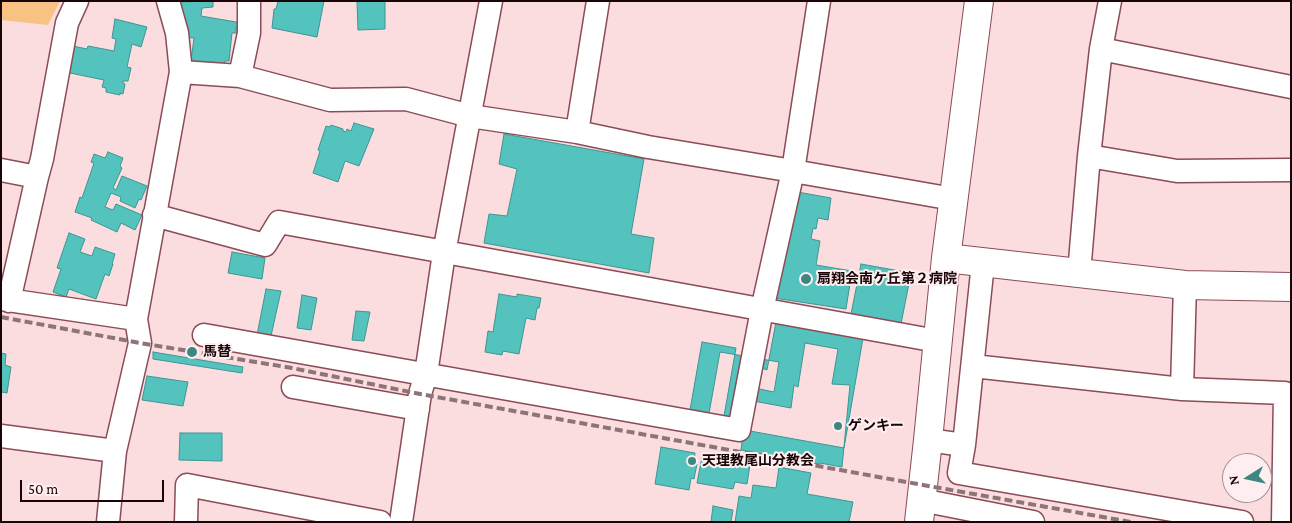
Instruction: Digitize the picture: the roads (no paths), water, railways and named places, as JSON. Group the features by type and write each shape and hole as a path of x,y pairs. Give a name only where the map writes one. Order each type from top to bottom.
{"street":[{"path":"77,1 67,23 42,159 5,300 136,319"},
{"path":"113,521 115,451 140,343 136,319 181,72 177,33 168,1"},
{"path":"240,76 249,33 249,1"},
{"path":"402,522 420,394 426,374 444,253 490,1"},
{"path":"577,132 598,1"},
{"path":"204,335 740,430 762,310 793,171 819,1"},
{"path":"979,1 946,258 920,511 1033,522"},
{"path":"1079,273 1101,49 1110,1"},
{"path":"1101,49 1291,86"},
{"path":"181,72 240,76 330,100 406,99 470,116 577,132 648,147 953,199"},
{"path":"1089,156 1178,171 1291,170"},
{"path":"1,170 37,176"},
{"path":"154,216 265,245 279,222 937,341"},
{"path":"946,258 1185,285 1291,287"},
{"path":"983,263 964,445 959,473 1242,522"},
{"path":"1182,389 1185,285"},
{"path":"973,366 1182,389 1288,393 1283,522"},
{"path":"293,388 418,409"},
{"path":"1,436 115,451"},
{"path":"928,440 964,445"},
{"path":"186,522 187,486 272,512 380,522"}],"railway":[{"path":"1,317 140,343 292,368 420,394 1131,522"}],"place":[{"name":"扇翔会南ケ丘第２病院","path":"806,279"},
{"name":"馬替","path":"192,352"},
{"name":"ゲンキー","path":"838,426"},
{"name":"天理教尾山分教会","path":"692,461"}]}
